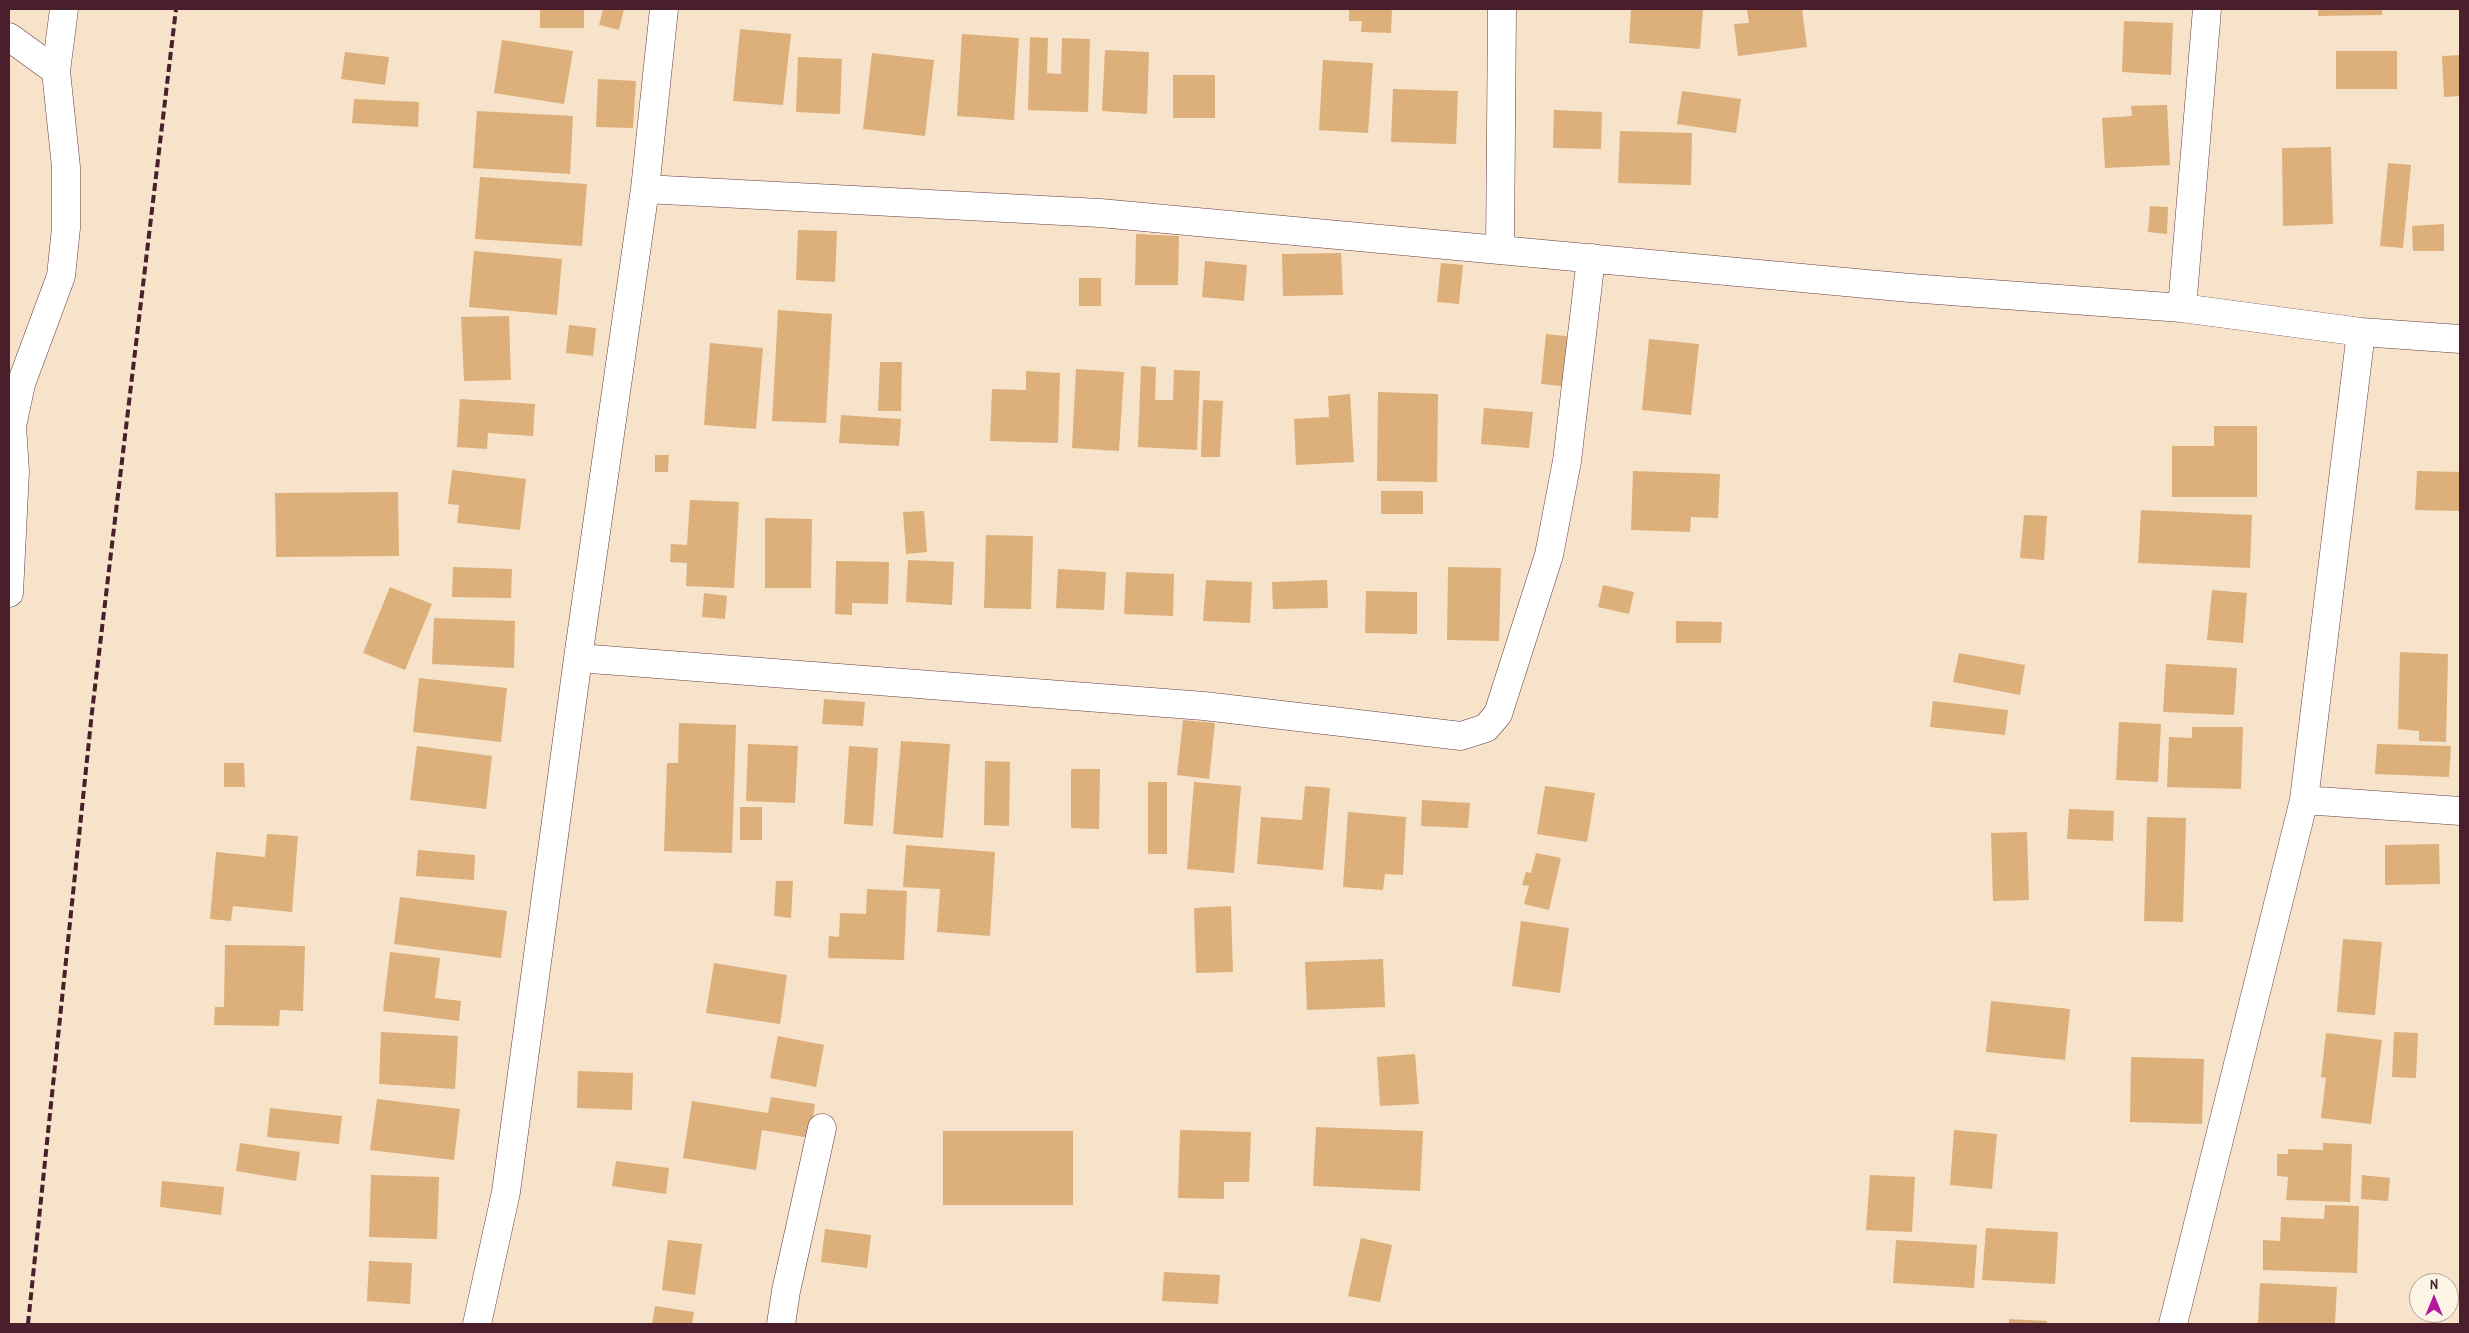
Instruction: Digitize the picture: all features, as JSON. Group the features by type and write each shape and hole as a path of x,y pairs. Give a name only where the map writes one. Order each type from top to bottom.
{"street":[{"path":"9,592 15,471 12,426 21,384 61,276 66,228 66,167 56,71 64,9"},
{"path":"477,1324 506,1192 578,658 645,189 664,9"},
{"path":"1500,250 1502,9"},
{"path":"2182,308 2207,9"},
{"path":"9,37 56,71"},
{"path":"645,189 1100,213 1910,288 2182,308 2360,332 2460,339"},
{"path":"578,658 1204,706 1460,736 1486,728 1498,714 1549,555 1567,461 1591,258"},
{"path":"2173,1324 2304,800 2360,332"},
{"path":"2304,800 2460,811"},
{"path":"781,1324 786,1291 822,1128"}],"building":[{"path":"540,9 584,9 584,28 540,28"},
{"path":"603,9 624,9 619,30 599,25"},
{"path":"1349,9 1392,9 1391,33 1361,32 1362,21 1349,21"},
{"path":"1631,9 1703,9 1700,49 1629,43"},
{"path":"1747,9 1802,9 1807,47 1738,56 1734,24 1749,23"},
{"path":"2318,9 2382,9 2382,15 2318,16"},
{"path":"2124,21 2173,23 2171,75 2122,72"},
{"path":"740,29 791,34 783,105 733,101"},
{"path":"962,34 1019,38 1014,120 957,116"},
{"path":"1030,37 1048,38 1047,73 1061,74 1062,38 1090,39 1088,112 1028,110"},
{"path":"502,40 573,51 564,104 494,93"},
{"path":"1105,50 1149,52 1147,114 1102,111"},
{"path":"2336,51 2397,51 2397,89 2336,89"},
{"path":"345,52 389,57 385,85 341,79"},
{"path":"872,53 934,60 925,136 863,129"},
{"path":"2460,55 2460,96 2444,97 2442,56"},
{"path":"798,57 842,59 840,114 796,112"},
{"path":"1323,60 1373,63 1368,133 1319,130"},
{"path":"1173,75 1215,75 1215,118 1173,118"},
{"path":"598,79 636,81 633,128 596,127"},
{"path":"1393,89 1458,91 1456,144 1391,142"},
{"path":"1682,91 1741,99 1736,133 1677,124"},
{"path":"354,99 419,102 418,127 352,123"},
{"path":"2167,105 2170,165 2105,168 2102,118 2132,116 2131,106"},
{"path":"1554,110 1602,112 1601,149 1553,148"},
{"path":"477,111 573,116 570,174 473,168"},
{"path":"1620,131 1692,133 1691,185 1618,183"},
{"path":"2331,147 2333,224 2283,226 2282,148"},
{"path":"2388,163 2411,165 2403,248 2380,246"},
{"path":"480,177 587,184 582,246 475,239"},
{"path":"2150,206 2168,207 2167,234 2148,232"},
{"path":"2444,224 2444,251 2413,251 2412,226"},
{"path":"798,230 837,231 835,282 796,280"},
{"path":"1136,234 1179,236 1178,285 1135,285"},
{"path":"474,251 562,259 557,315 469,307"},
{"path":"1341,253 1343,295 1283,296 1282,254"},
{"path":"1205,261 1247,265 1244,301 1202,297"},
{"path":"1441,263 1463,265 1459,304 1437,302"},
{"path":"1079,278 1101,278 1101,306 1079,306"},
{"path":"778,310 832,314 826,423 772,421"},
{"path":"509,316 511,380 464,381 461,317"},
{"path":"569,325 596,328 593,356 566,353"},
{"path":"1546,334 1575,337 1571,387 1541,384"},
{"path":"1649,339 1699,344 1691,415 1642,410"},
{"path":"710,343 763,348 756,429 704,425"},
{"path":"880,362 902,362 901,411 878,411"},
{"path":"1141,366 1156,367 1155,400 1173,400 1174,370 1200,371 1197,450 1138,447"},
{"path":"1076,369 1124,372 1119,451 1072,448"},
{"path":"1026,371 1060,373 1058,443 990,441 992,389 1026,390"},
{"path":"1378,392 1438,394 1437,482 1377,481"},
{"path":"1350,394 1354,462 1296,465 1294,419 1329,417 1328,396"},
{"path":"460,399 535,404 533,436 488,433 487,449 457,447"},
{"path":"1203,400 1223,401 1220,457 1201,457"},
{"path":"1484,408 1533,412 1529,448 1481,444"},
{"path":"841,415 901,419 899,446 839,443"},
{"path":"2214,426 2257,426 2257,497 2172,497 2172,446 2214,446"},
{"path":"655,455 669,455 668,472 655,472"},
{"path":"452,470 526,479 520,530 457,523 459,505 448,504"},
{"path":"1633,471 1720,474 1718,518 1691,517 1690,532 1631,530"},
{"path":"2417,471 2460,472 2460,511 2415,510"},
{"path":"1381,491 1423,491 1423,514 1381,514"},
{"path":"398,492 399,556 276,557 275,493"},
{"path":"690,500 739,502 734,588 686,586 687,563 670,562 671,544 687,545"},
{"path":"2141,510 2252,515 2250,568 2138,563"},
{"path":"924,511 927,552 906,554 903,512"},
{"path":"2024,515 2047,516 2044,560 2020,558"},
{"path":"765,518 812,519 811,588 765,588"},
{"path":"986,535 1033,536 1031,609 984,608"},
{"path":"908,560 954,562 952,605 906,602"},
{"path":"836,561 889,562 888,604 852,603 852,615 835,614"},
{"path":"453,567 512,569 511,598 452,597"},
{"path":"1448,567 1501,568 1499,641 1447,640"},
{"path":"1058,569 1106,572 1104,610 1056,608"},
{"path":"1126,572 1174,574 1173,616 1124,614"},
{"path":"1206,580 1252,582 1250,623 1203,621"},
{"path":"1327,580 1328,608 1273,609 1272,582"},
{"path":"1603,585 1634,592 1629,614 1598,607"},
{"path":"390,587 432,604 405,670 363,653"},
{"path":"2212,590 2247,593 2243,643 2207,640"},
{"path":"1366,591 1417,592 1417,634 1365,633"},
{"path":"704,593 727,596 725,619 702,617"},
{"path":"434,618 515,621 514,668 432,664"},
{"path":"1676,621 1722,622 1721,643 1676,643"},
{"path":"2400,652 2448,654 2446,742 2419,741 2419,731 2398,729"},
{"path":"1959,653 2025,665 2020,695 1953,682"},
{"path":"2166,664 2237,668 2234,715 2163,712"},
{"path":"419,678 507,688 501,742 413,732"},
{"path":"824,699 865,702 863,726 822,724"},
{"path":"1933,701 2008,710 2005,735 1930,727"},
{"path":"1183,720 1215,723 1209,779 1177,775"},
{"path":"2119,722 2161,724 2158,782 2116,780"},
{"path":"679,723 736,725 732,853 664,851 667,763 678,763"},
{"path":"2192,727 2243,727 2241,789 2167,787 2169,737 2192,738"},
{"path":"901,741 950,744 943,838 893,834"},
{"path":"748,744 798,746 795,803 746,801"},
{"path":"2377,744 2451,746 2449,777 2375,774"},
{"path":"417,746 492,756 486,809 410,800"},
{"path":"849,746 878,748 873,826 844,824"},
{"path":"985,761 1010,762 1009,826 984,825"},
{"path":"224,763 244,763 245,787 224,787"},
{"path":"1071,769 1100,769 1099,829 1071,828"},
{"path":"1148,782 1167,782 1167,854 1148,854"},
{"path":"1194,782 1241,786 1234,873 1187,869"},
{"path":"1305,786 1330,788 1323,870 1257,864 1261,817 1302,820"},
{"path":"1545,786 1595,793 1587,842 1537,834"},
{"path":"1422,800 1470,803 1468,828 1421,826"},
{"path":"740,807 762,807 762,840 740,840"},
{"path":"2069,809 2114,811 2113,841 2067,839"},
{"path":"1348,812 1406,817 1403,875 1385,874 1383,890 1343,887"},
{"path":"2147,817 2186,818 2183,922 2144,921"},
{"path":"2027,832 2029,900 1993,901 1991,833"},
{"path":"267,834 298,836 292,912 233,906 231,921 210,919 216,852 265,857"},
{"path":"2439,844 2440,884 2385,885 2385,845"},
{"path":"906,845 995,852 990,936 937,932 940,889 903,887"},
{"path":"418,850 475,855 474,880 416,876"},
{"path":"1536,853 1561,858 1549,910 1524,904 1529,886 1522,885 1526,872 1531,873"},
{"path":"776,881 793,881 791,918 774,916"},
{"path":"867,889 907,891 904,960 828,958 829,936 839,937 840,913 866,914"},
{"path":"400,897 507,911 501,958 394,944"},
{"path":"1231,906 1233,972 1196,973 1194,908"},
{"path":"1521,921 1569,928 1560,993 1512,986"},
{"path":"2343,939 2382,942 2375,1015 2337,1012"},
{"path":"225,945 305,946 303,1011 280,1010 279,1026 214,1025 215,1007 224,1007"},
{"path":"390,952 440,958 435,998 461,1001 459,1021 383,1011"},
{"path":"1383,959 1385,1007 1307,1010 1305,962"},
{"path":"714,963 787,975 780,1024 706,1013"},
{"path":"1991,1001 2070,1009 2065,1060 1986,1052"},
{"path":"381,1032 458,1036 455,1089 379,1084"},
{"path":"2394,1032 2418,1033 2416,1078 2392,1077"},
{"path":"2326,1033 2382,1040 2371,1124 2321,1118 2326,1078 2321,1077"},
{"path":"778,1036 824,1045 816,1087 770,1078"},
{"path":"1415,1054 1419,1104 1380,1106 1377,1057"},
{"path":"2131,1057 2204,1059 2202,1124 2130,1122"},
{"path":"578,1071 633,1073 632,1110 577,1108"},
{"path":"771,1097 815,1104 810,1138 762,1130 756,1170 683,1158 692,1101 768,1113"},
{"path":"377,1099 460,1109 454,1160 370,1150"},
{"path":"270,1108 342,1116 339,1144 267,1137"},
{"path":"1316,1127 1423,1131 1420,1191 1313,1186"},
{"path":"1180,1130 1251,1132 1249,1182 1224,1182 1224,1199 1178,1198"},
{"path":"1954,1130 1997,1134 1992,1189 1950,1185"},
{"path":"943,1131 1073,1131 1073,1205 943,1205"},
{"path":"240,1143 300,1152 296,1181 236,1171"},
{"path":"2323,1143 2352,1144 2350,1202 2286,1200 2288,1177 2277,1176 2277,1154 2288,1154 2288,1149 2323,1150"},
{"path":"616,1161 669,1168 666,1194 612,1186"},
{"path":"371,1175 439,1177 437,1239 369,1237"},
{"path":"1870,1175 1915,1177 1912,1232 1866,1230"},
{"path":"2362,1175 2390,1178 2388,1201 2361,1199"},
{"path":"162,1181 224,1187 221,1215 160,1207"},
{"path":"2325,1205 2359,1206 2357,1273 2263,1270 2263,1240 2280,1241 2281,1217 2324,1219"},
{"path":"1986,1228 2058,1232 2055,1284 1982,1280"},
{"path":"825,1229 871,1235 867,1268 821,1262"},
{"path":"1361,1238 1392,1245 1380,1302 1348,1296"},
{"path":"668,1240 702,1244 695,1295 662,1290"},
{"path":"1896,1240 1977,1245 1974,1288 1893,1283"},
{"path":"369,1261 412,1263 410,1304 367,1301"},
{"path":"1164,1272 1220,1275 1218,1304 1162,1301"},
{"path":"2260,1283 2337,1287 2335,1324 2258,1324"},
{"path":"655,1306 694,1312 692,1324 652,1324"},
{"path":"2009,1319 2047,1321 2047,1324 2009,1324"}],"railway":[{"path":"28,1324 92,712 176,9"}]}
